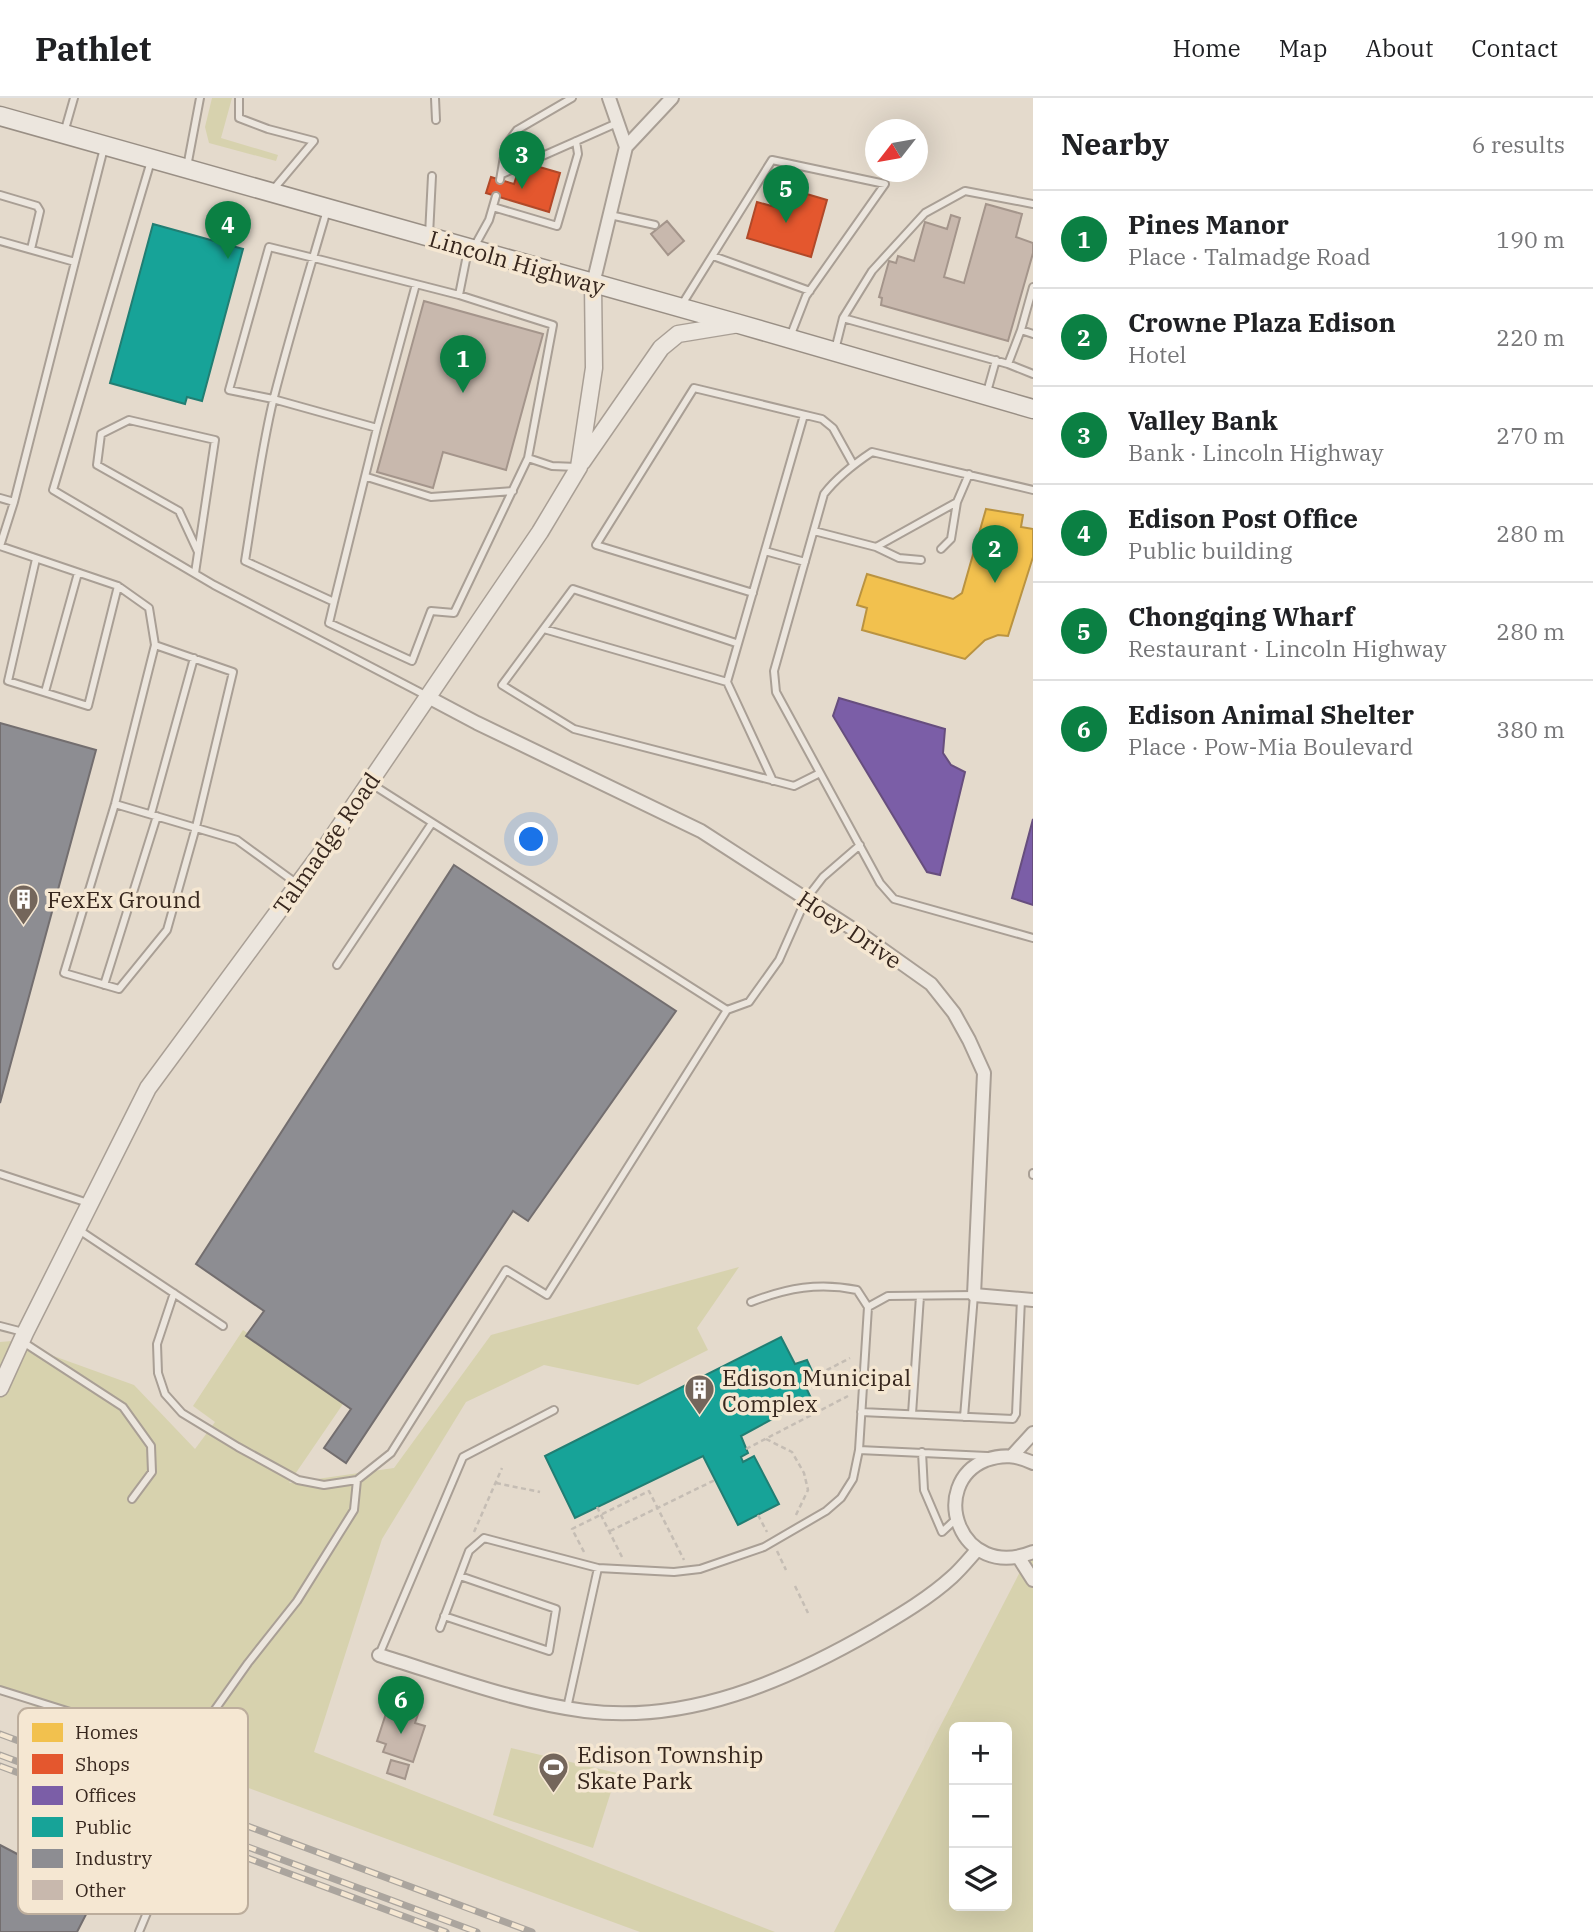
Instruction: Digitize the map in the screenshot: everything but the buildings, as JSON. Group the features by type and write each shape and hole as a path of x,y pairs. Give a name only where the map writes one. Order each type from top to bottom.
{"main road":[{"name":"Lincoln Highway","path":"0,116 739,324 1033,410"}],"street":[{"path":"609,98 626,147"},
{"path":"593,284 626,147 672,98"},
{"name":"Talmadge Road","path":"0,1388 148,1088 298,884 540,532 579,467 594,368 593,284"},
{"path":"579,467 661,348 678,334 739,324"},
{"name":"Hoey Drive","path":"428,696 477,723 701,831 932,985 964,1031 984,1073 974,1295"},
{"path":"974,1295 1027,1299"},
{"path":"1012,1455 1033,1433"},
{"path":"1033,1463 1012,1455 995,1457 980,1463 962,1482 956,1497 956,1519 962,1534 977,1550 1002,1559 1018,1558 1033,1552"},
{"path":"379,1655 532,1702 567,1708 629,1712 696,1705 742,1693 788,1675 839,1650 902,1614 952,1577 977,1550"},
{"path":"1018,1558 1033,1580"}],"lane":[{"path":"64,134 74,98"},
{"path":"186,169 200,98"},
{"path":"239,98 239,117 268,129 314,141 271,193"},
{"path":"435,98 436,120"},
{"path":"572,98 517,130 506,145 501,177 618,123"},
{"path":"493,207 557,226 578,154 576,141"},
{"path":"105,146 14,502 0,547 118,586 149,608 155,645 115,804 64,973 118,989 167,930 196,827 233,672 155,645"},
{"path":"151,159 53,490 195,573 428,696"},
{"path":"679,308 772,160 886,184 810,291 790,339"},
{"path":"429,237 432,176"},
{"path":"835,352 843,318 872,271 925,214 965,191 1033,204"},
{"path":"0,195 37,206 40,211 31,250"},
{"path":"459,295 471,249 489,220 496,196"},
{"path":"328,209 273,399 245,561 334,602"},
{"path":"610,215 655,225"},
{"path":"0,240 75,262"},
{"path":"377,428 273,399 229,390 269,247 416,284 459,295 553,325 528,458 454,613 431,611 412,661 329,623 416,284"},
{"path":"713,256 810,291"},
{"path":"1007,363 1021,330 1033,287"},
{"path":"843,318 1007,363 1033,374"},
{"path":"1021,330 1033,334"},
{"path":"985,396 996,360"},
{"path":"753,593 596,545 694,388 822,419 833,428 853,464"},
{"path":"773,781 727,682 736,643 804,415"},
{"path":"195,573 215,440 129,420 101,434 97,465 179,511 198,552"},
{"path":"1033,490 872,452 853,464 824,494 774,671 776,692 880,883 894,899 1033,938"},
{"path":"528,458 552,466 579,467"},
{"path":"941,549 951,539 957,502 969,474"},
{"path":"367,477 431,497 513,491"},
{"path":"0,498 14,502"},
{"path":"876,547 957,502"},
{"path":"814,531 876,547 899,558 921,560"},
{"path":"765,551 805,562"},
{"path":"36,559 8,681 88,706 118,586"},
{"path":"45,692 78,573"},
{"path":"736,643 573,589 502,685 574,729 794,786 820,773"},
{"path":"544,629 727,682"},
{"path":"104,985 153,815 194,658"},
{"path":"368,782 727,1010"},
{"path":"115,804 237,841 298,884"},
{"path":"337,965 432,823"},
{"path":"174,1293 157,1344 158,1373 165,1394 182,1413 237,1447 298,1479 324,1485 358,1480 391,1453 506,1270 547,1296 727,1010 750,1002 779,960 806,899 823,877 860,845"},
{"path":"0,1174 90,1203"},
{"path":"77,1229 223,1326"},
{"path":"440,1628 469,1551 484,1538 598,1568 674,1572 700,1569 764,1546 826,1511 841,1498 853,1479 859,1450 868,1307 857,1290 839,1286 807,1285 751,1302"},
{"path":"868,1307 888,1296 974,1295 964,1418"},
{"path":"912,1414 920,1296"},
{"path":"860,1412 1013,1419 1016,1414 1027,1299"},
{"path":"0,1326 23,1337 124,1406 151,1446 152,1472 132,1499"},
{"path":"379,1655 463,1457 554,1410"},
{"path":"859,1450 995,1457"},
{"path":"922,1452 924,1490 942,1532 956,1519"},
{"path":"216,1708 247,1663 297,1601 354,1510 358,1480"},
{"path":"567,1708 598,1568"},
{"path":"444,1616 549,1651 556,1609 460,1576"},
{"path":"0,1689 60,1708"},
{"path":"139,1932 146,1914"}],"path":[{"path":"804,1382 850,1358"},
{"path":"746,1449 848,1396"},
{"path":"766,1439 792,1452 804,1474 808,1490 795,1517"},
{"path":"472,1538 502,1468"},
{"path":"610,1531 715,1480"},
{"path":"496,1483 540,1492"},
{"path":"584,1553 572,1529 649,1490 684,1560"},
{"path":"597,1507 622,1554 622,1560"},
{"path":"758,1515 767,1532"},
{"path":"776,1551 786,1570"},
{"path":"795,1587 808,1613"}],"shaded area":[{"path":"212,98 232,98 221,138 278,155 276,161 209,143 205,127"},
{"path":"739,1267 697,1328 708,1350 638,1385 544,1365 466,1402 382,1539 314,1752 775,1932 640,1932 248,1788 248,1708 38,1708 0,1692 0,1342 12,1341 134,1385 195,1449 215,1422 193,1406 243,1330 345,1401 289,1483 394,1468 491,1335"},
{"path":"1033,1559 1033,1932 834,1932 1023,1566"},
{"name":"Edison Township Skate Park","path":"511,1748 617,1773 593,1848 493,1815"}],"railway":[{"path":"0,1734 18,1741"},
{"path":"0,1755 18,1762"},
{"path":"0,1766 18,1773"},
{"path":"248,1826 532,1932"},
{"path":"248,1847 477,1932"},
{"path":"248,1858 446,1932"}],"place":[{"name":"Valley Bank","path":"522,189"},
{"name":"Chongqing Wharf","path":"786,223"},
{"name":"Edison Post Office","path":"228,259"},
{"name":"Pines Manor","path":"463,393"},
{"name":"Crowne Plaza Edison","path":"995,583"},
{"name":"FexEx Ground","path":"24,926"},
{"name":"Edison Municipal Complex","path":"699,1417"},
{"name":"Edison Animal Shelter","path":"401,1734"},
{"name":"Edison Township Skate Park","path":"554,1794"}]}
